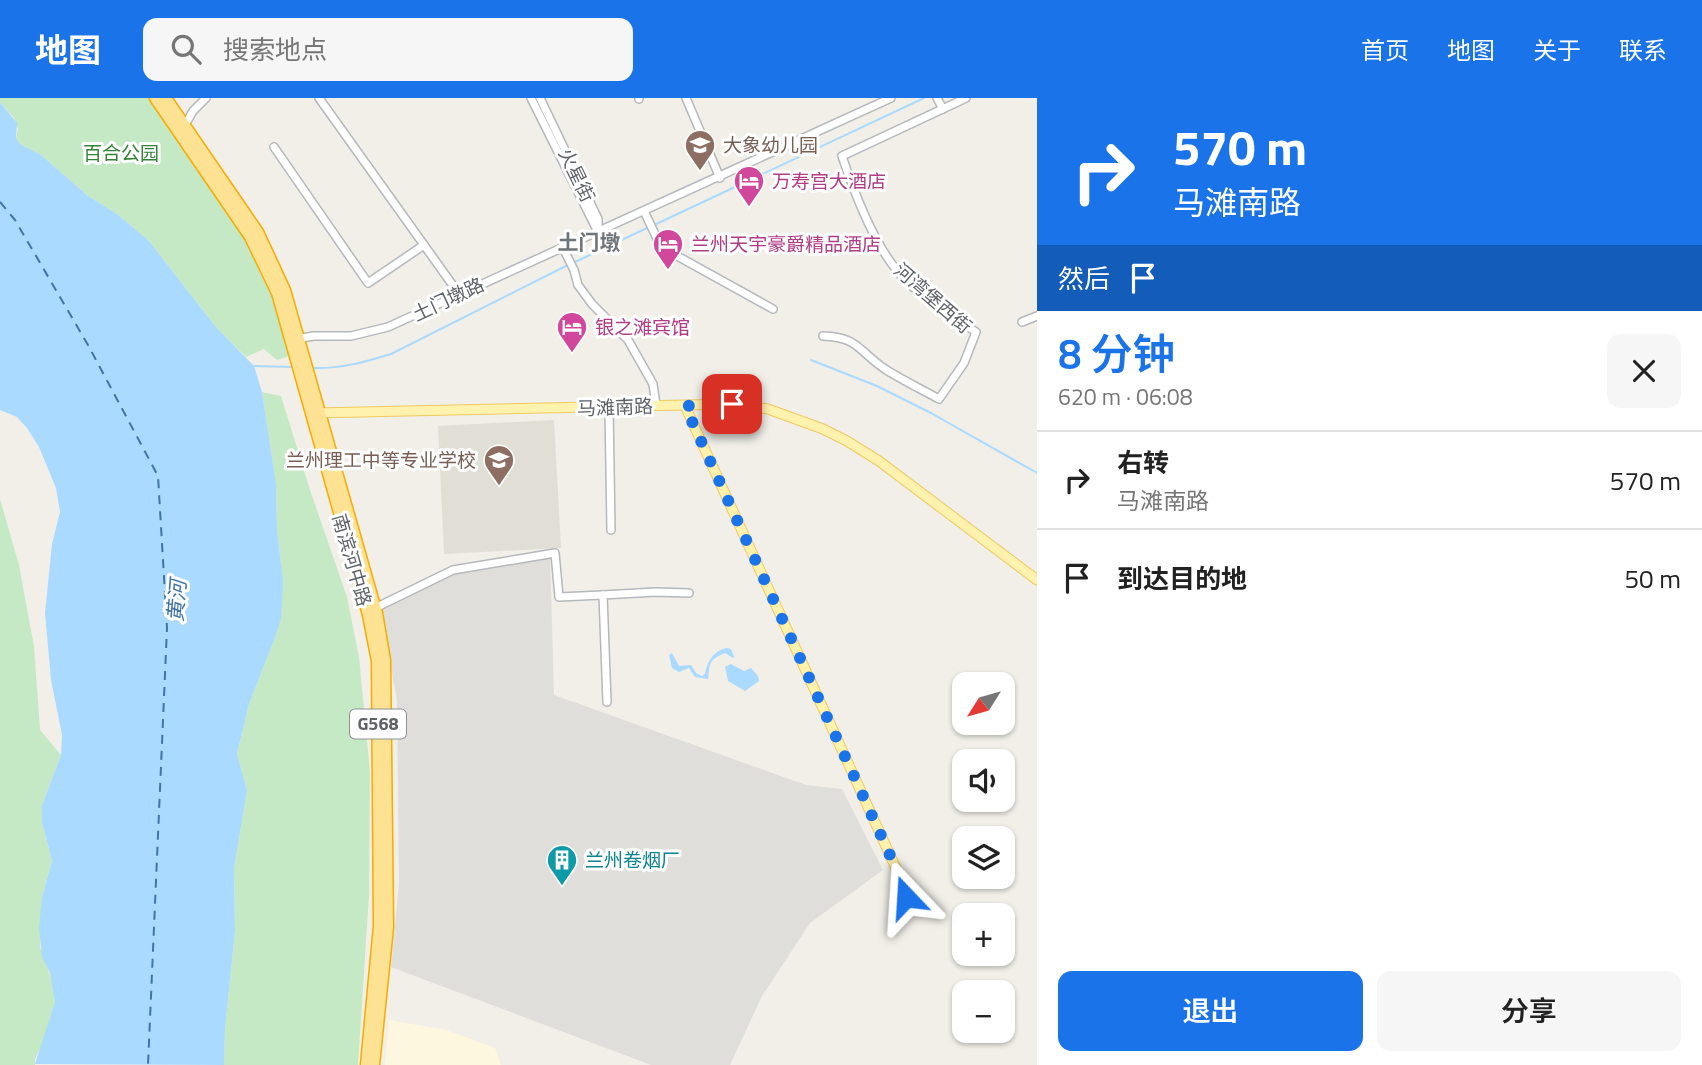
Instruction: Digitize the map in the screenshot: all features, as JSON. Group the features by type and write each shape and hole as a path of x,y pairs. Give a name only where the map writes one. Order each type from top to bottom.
{"highway":[{"name":"南滨河中路","path":"155,98 250,237 295,339"},
{"name":"南滨河中路","path":"166,98 258,232 285,290 299,356 368,615 377,661 379,926 366,1065"},
{"name":"南滨河中路","path":"315,413 375,607 385,660 388,927 374,1065"}],"main road":[{"name":"马滩南路","path":"315,413 732,404 768,409 823,429 879,461 1037,580"},
{"path":"685,406 905,888 906,897"}],"street":[{"path":"185,125 193,111 206,98"},
{"path":"319,98 459,294"},
{"name":"火星街","path":"531,98 597,232"},
{"name":"火星街","path":"540,98 598,219 597,232"},
{"path":"686,98 720,178"},
{"name":"土门墩路","path":"295,339 351,336 388,327 891,98"},
{"path":"938,98 943,109"},
{"name":"河湾堡西街","path":"822,336 837,337 857,344 883,368 939,399 964,363 976,332 942,310 900,274 886,254 853,189 842,156 966,98"},
{"path":"274,147 369,283 424,245"},
{"path":"644,211 662,247 773,309"},
{"path":"562,246 578,285 592,304 628,340 653,384 656,405"},
{"path":"1023,322 1037,316"},
{"path":"609,408 611,530"},
{"path":"375,607 453,570 555,553 559,597 689,593"},
{"path":"603,595 607,702"}],"shaded area":[{"name":"兰州理工中等专业学校","path":"554,420 561,548 444,554 438,426"},
{"path":"550,555 554,695 806,785 842,789 883,870 810,923 762,996 730,1065 651,1065 391,967 399,884 397,700 380,606 451,572"},
{"path":"389,1020 446,1030 495,1048 501,1065 385,1065"}],"green space":[{"name":"百合公园","path":"0,98 149,98 252,249 275,301 290,356 277,360 264,349 246,357 215,326 149,241 117,214 88,196 41,155 20,144 16,138 18,129 14,118 0,102"},
{"path":"262,392 281,396 347,597 359,657 370,772 369,895 358,1065 224,1065 235,931 234,869 247,790 237,754 249,704 276,635 281,563 276,484"},
{"path":"0,499 19,565 34,647 40,730 61,755 42,805 42,822 52,861 42,897 40,947 54,987 55,1002 35,1065 0,1065"}],"water":[{"name":"黄河","path":"0,102 17,123 16,138 20,144 41,155 88,196 117,214 149,241 215,326 254,366 262,392 276,484 277,529 283,581 281,618 249,704 237,754 247,790 234,869 235,931 224,1065 35,1064 55,1002 50,973 42,957 39,928 42,897 52,861 42,822 42,805 61,755 62,735 51,680 45,613 52,544 60,512 56,488 39,447 17,417 0,410"},
{"path":"727,648 731,649 734,657 725,653 715,658 710,666 708,679 695,677 689,668 679,672 672,668 669,655 672,653 679,666 691,665 696,673 702,676 712,657"},
{"path":"731,664 744,671 751,668 759,681 745,691 728,681 725,667"}],"waterway":[{"path":"652,226 924,98"},
{"path":"573,263 647,228"},
{"path":"313,368 343,366 391,354 568,265"},
{"path":"811,360 877,386 1037,473"},
{"path":"254,366 293,367"}],"ferry route":[{"path":"0,202 15,220 88,345 158,476 167,628 148,1065"}],"place":[{"name":"大象幼儿园","path":"700,172"},
{"name":"万寿宫大酒店","path":"749,208"},
{"name":"兰州天宇豪爵精品酒店","path":"668,271"},
{"name":"银之滩宾馆","path":"572,354"},
{"name":"兰州理工中等专业学校","path":"499,487"},
{"name":"兰州卷烟厂","path":"562,887"}],"district":[{"name":"土门墩","path":"589,243"}],"route":[{"path":"732,404 685,406 905,888 906,897"}]}
